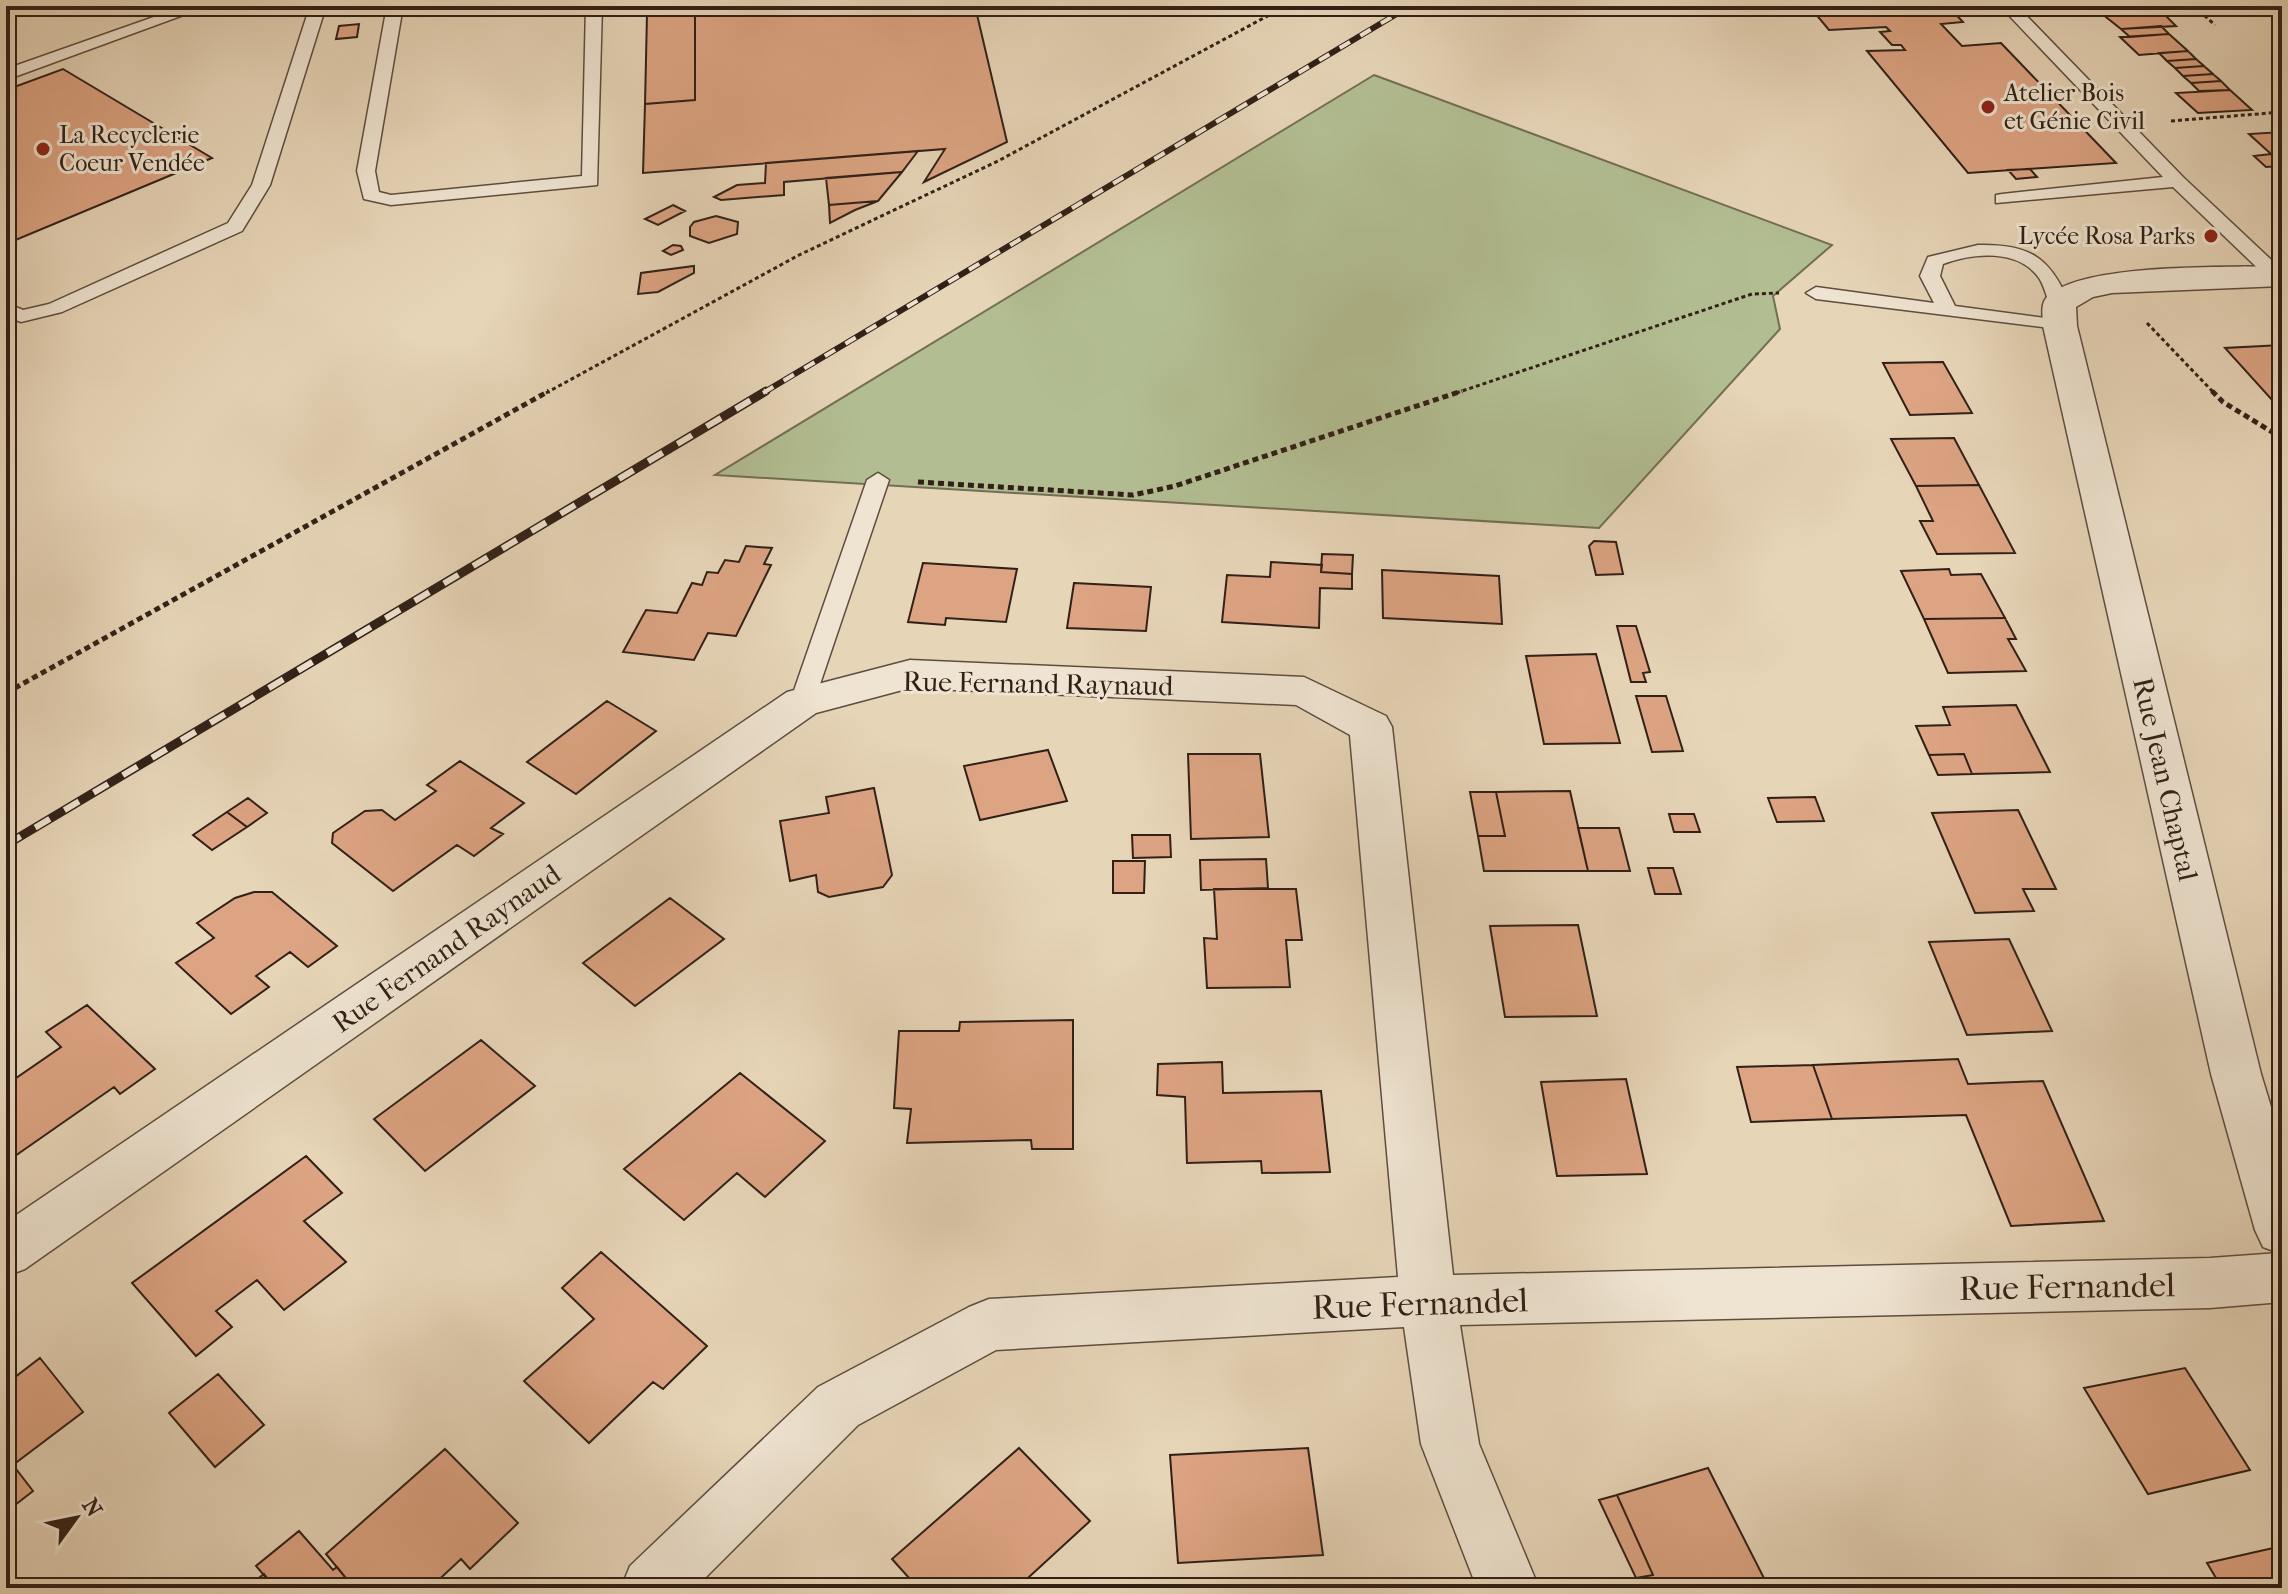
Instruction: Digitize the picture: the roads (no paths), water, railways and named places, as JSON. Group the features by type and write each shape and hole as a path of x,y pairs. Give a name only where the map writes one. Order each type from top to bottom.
{"street":[{"path":"2060,314 2083,289 2112,283 2172,283 2280,276"},
{"path":"2060,314 2172,283"},
{"name":"Rue Jean Chaptal","path":"2060,314 2236,1074 2282,1230"},
{"name":"Rue Fernand Raynaud","path":"6,1252 802,702 910,674 1304,691 1371,727 1428,1301"},
{"name":"Rue Fernandel","path":"652,1588 838,1406 989,1325 1428,1301 2210,1283 2282,1277"},
{"path":"1428,1301 1450,1444 1508,1588"}],"lane":[{"path":"6,75 200,6"},
{"path":"6,309 21,316 55,308 235,227 261,185 318,6"},
{"path":"395,6 366,171 370,195 391,200 591,181 594,6"},
{"path":"2008,6 2177,181 2280,276"},
{"path":"2002,199 2177,181"},
{"path":"1816,293 1946,308 2060,314 2045,272 2016,255 1977,248 1951,253 1935,261 1930,276 1946,308"},
{"path":"802,702 878,480"}],"railway":[{"path":"763,393 1410,6"},
{"path":"6,845 766,391"}],"place":[{"name":"Atelier Bois et Génie Civil","path":"1988,107"},
{"name":"La Recyclerie Coeur Vendée","path":"43,149"},
{"name":"Lycée Rosa Parks","path":"2211,236"}]}
